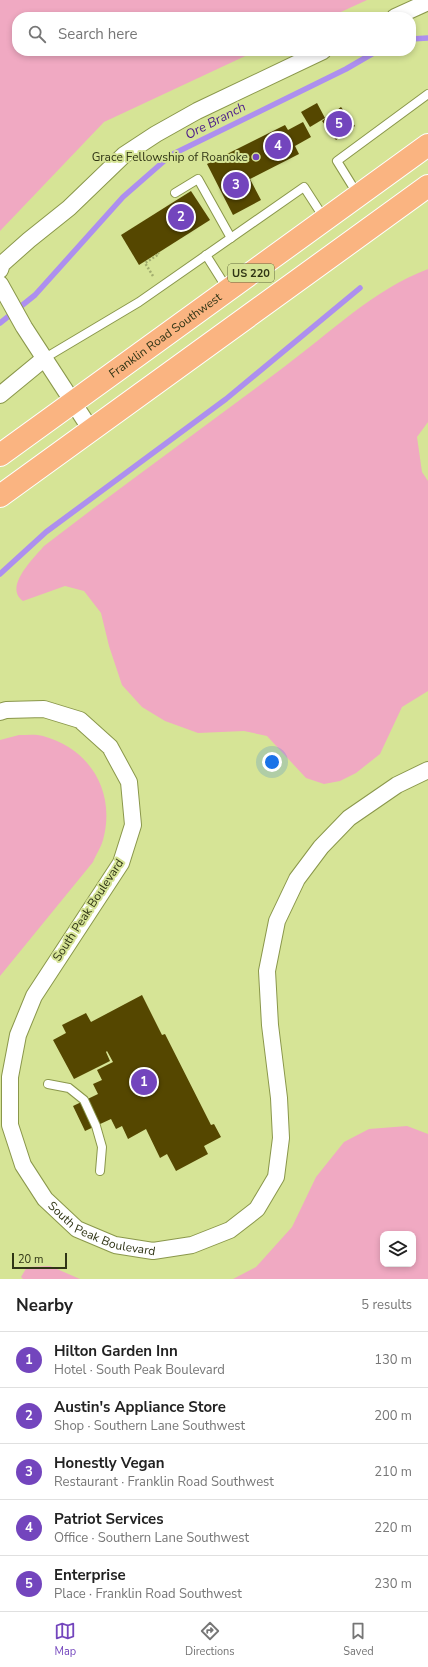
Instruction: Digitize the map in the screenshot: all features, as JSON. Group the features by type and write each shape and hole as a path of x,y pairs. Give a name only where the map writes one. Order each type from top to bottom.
{"highway":[{"name":"Franklin Road Southwest","path":"0,455 428,145"},
{"name":"US 220","path":"0,496 427,190"}],"street":[{"path":"406,12 428,2"},
{"path":"0,270 2,264 69,208 124,155 156,134 197,111 312,56"},
{"path":"3,288 24,326 91,430"},
{"path":"0,395 45,358"},
{"name":"South Peak Boulevard","path":"0,712 6,710 44,709 80,720 110,747 129,782 133,825 121,863 38,989 18,1035 10,1077 10,1125 23,1166 45,1199 77,1229 115,1245 153,1251 192,1245 230,1230 257,1209 276,1177 280,1138 279,1098 270,1025 267,971 277,921 297,879 321,847 349,818 397,785 428,770"}],"lane":[{"path":"359,195 337,161 428,94"},
{"path":"176,192 198,179 231,238"},
{"path":"45,358 139,302 304,187 325,220"},
{"path":"206,255 228,290"},
{"path":"48,1084 69,1088 84,1100 96,1126 102,1146 100,1171"}],"path":[{"path":"149,269 145,263 159,254 158,253"}],"shaded area":[{"path":"0,0 367,0 341,12 12,12 12,56 245,56 104,122 0,231"},
{"path":"428,269 428,422 417,437 422,472 428,481 428,691 402,707 380,754 356,773 340,781 324,784 306,778 267,736 244,731 198,733 165,721 142,707 122,685 109,646 101,613 84,591 65,586 23,601 18,595 16,588 22,573 44,546 284,367 371,300 389,288"},
{"path":"19,735 40,735 60,742 87,762 96,775 102,790 106,806 106,823 102,843 93,862 0,976 0,740"},
{"path":"407,1126 428,1134 428,1279 233,1279 256,1267 292,1227 316,1177 344,1142 369,1129"},
{"path":"50,1266 80,1279 23,1279 21,1277 27,1267"}],"building":[{"path":"317,103 325,118 310,127 301,112"},
{"path":"341,107 355,126 336,140 322,121"},
{"path":"303,122 311,137 295,146 299,154 250,179 261,200 233,215 207,164 285,125 288,130"},
{"path":"191,191 210,220 139,265 121,235"},
{"path":"142,995 162,1035 165,1034 211,1125 214,1124 221,1137 204,1146 208,1154 176,1171 167,1154 160,1158 146,1129 128,1139 122,1126 116,1129 111,1119 85,1131 73,1106 98,1094 93,1084 102,1080 97,1070 113,1062 107,1051 106,1052 110,1061 74,1079 53,1040 66,1033 62,1025 86,1013 91,1022"}],"waterway":[{"name":"Ore Branch","path":"416,39 428,38"},
{"name":"Ore Branch","path":"0,323 35,295 123,197 171,155 346,69 368,56"},
{"path":"0,574 46,532 226,399 360,288"}],"place":[{"name":"Enterprise","path":"339,124"},
{"name":"Patriot Services","path":"278,146"},
{"name":"Grace Fellowship of Roanoke","path":"256,157"},
{"name":"Honestly Vegan","path":"236,185"},
{"name":"Austin's Appliance Store","path":"181,217"},
{"name":"Hilton Garden Inn","path":"144,1082"}]}
